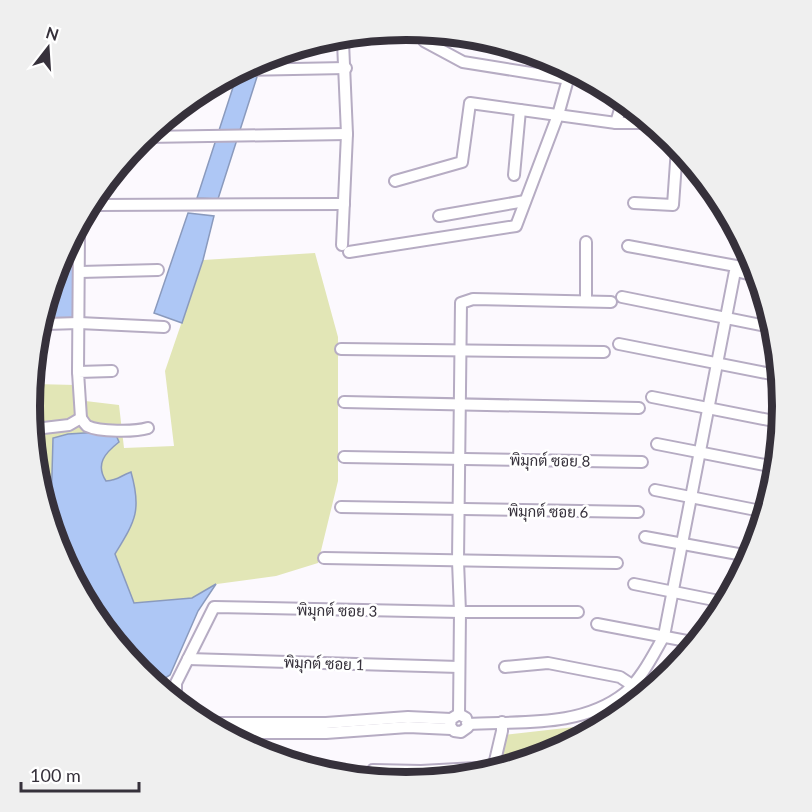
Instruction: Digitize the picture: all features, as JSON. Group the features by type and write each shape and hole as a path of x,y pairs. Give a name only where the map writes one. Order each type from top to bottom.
{"street":[{"path":"425,41 464,62 561,75"},
{"path":"344,47 347,134 344,204 346,249 516,226 558,115 569,79"},
{"path":"262,70 346,69"},
{"path":"395,181 462,162 470,103 616,123 637,123"},
{"path":"514,175 520,110"},
{"path":"616,123 620,110"},
{"path":"159,137 347,134"},
{"path":"634,203 673,205 676,160"},
{"path":"439,216 525,201"},
{"path":"101,205 344,204"},
{"path":"79,242 78,372 81,418 89,427 118,430 148,428"},
{"path":"586,242 586,301"},
{"path":"628,246 746,273"},
{"path":"468,724 557,720 575,716 610,703 632,685 650,662 664,636 736,269"},
{"path":"80,272 158,270"},
{"path":"622,297 762,325"},
{"path":"240,732 326,723 361,725 408,717 454,720 465,716 468,724 466,729 461,732 454,720 459,667 460,612 458,459 461,303 473,299 611,302"},
{"path":"50,324 164,327"},
{"path":"618,344 770,374"},
{"path":"341,349 604,352"},
{"path":"78,372 112,370"},
{"path":"652,397 771,420"},
{"path":"344,402 639,408"},
{"path":"41,428 69,425 81,418"},
{"path":"657,444 766,465"},
{"name":"พิมุกต์ ซอย 8","path":"344,457 642,462"},
{"path":"655,490 756,510"},
{"name":"พิมุกต์ ซอย 6","path":"341,507 639,512"},
{"path":"645,537 740,554"},
{"path":"324,558 617,563"},
{"path":"634,584 716,600"},
{"name":"พิมุกต์ ซอย 3","path":"188,659 214,607 578,612"},
{"path":"597,624 686,641"},
{"path":"176,690 176,683 188,659"},
{"name":"พิมุกต์ ซอย 1","path":"188,659 459,667"},
{"path":"505,667 548,663 620,677 632,685"},
{"path":"495,760 502,722"},
{"path":"225,724 270,728"},
{"path":"374,770 437,770"}],"green space":[{"path":"315,253 338,337 338,481 318,563 276,576 217,584 192,598 134,603 115,554 127,534 136,506 131,472 105,481 101,469 103,459 119,442 101,432 68,434 53,438 51,494 41,430 41,384 76,385 77,400 119,405 124,448 174,446 165,371 203,260"},
{"path":"583,726 546,744 498,760 504,735"}],"water":[{"path":"259,71 218,199 197,198 234,83"},
{"path":"188,213 214,216 203,260 182,323 154,313"},
{"path":"75,251 75,318 53,320 53,311"},
{"path":"101,432 116,435 119,442 103,459 101,469 103,475 106,481 117,479 131,472 136,497 135,515 115,554 134,603 192,598 216,584 198,611 170,675 163,679 116,629 89,589 68,546 51,494 53,438 68,434"}]}
